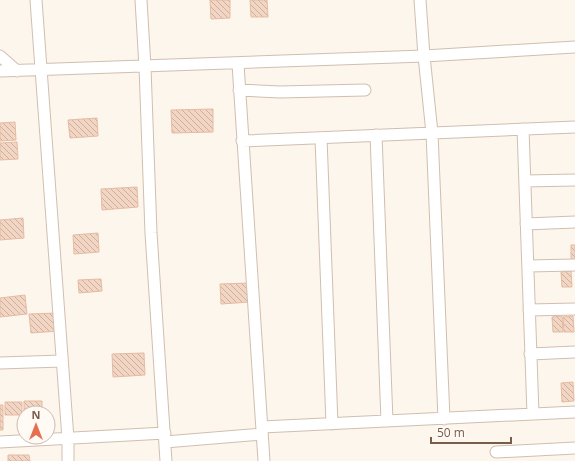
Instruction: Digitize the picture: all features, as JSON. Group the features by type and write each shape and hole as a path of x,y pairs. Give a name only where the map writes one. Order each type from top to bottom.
{"street":[{"path":"36,0 68,439 68,461"},
{"path":"141,0 145,67 150,233 166,461"},
{"path":"420,0 432,133 444,419"},
{"path":"0,71 17,72 238,64 424,56 575,47"},
{"path":"0,56 17,72"},
{"path":"238,64 264,461"},
{"path":"239,90 280,92 365,90"},
{"path":"242,141 575,126"},
{"path":"523,129 532,414"},
{"path":"376,135 387,421"},
{"path":"321,138 332,424"},
{"path":"525,180 575,180"},
{"path":"526,224 575,222"},
{"path":"528,266 575,265"},
{"path":"529,310 575,309"},
{"path":"530,354 575,352"},
{"path":"0,363 62,361"},
{"path":"0,442 68,439 165,438 332,424 575,412"},
{"path":"496,452 575,448"}],"building":[{"path":"210,0 230,0 230,18 211,19"},
{"path":"250,0 267,0 268,17 251,17"},
{"path":"213,109 213,132 172,133 171,110"},
{"path":"97,118 98,136 70,138 68,120"},
{"path":"15,122 16,140 0,141 0,123"},
{"path":"17,142 18,159 0,160 0,143"},
{"path":"137,187 138,207 102,210 101,189"},
{"path":"23,218 24,238 0,240 0,220"},
{"path":"98,233 99,252 74,254 73,235"},
{"path":"571,245 575,245 575,260 571,260"},
{"path":"571,271 572,287 562,287 561,272"},
{"path":"101,279 102,291 79,293 78,280"},
{"path":"249,283 250,302 221,304 220,284"},
{"path":"25,295 27,314 0,317 0,298"},
{"path":"57,313 59,331 31,333 29,314"},
{"path":"562,316 563,332 553,332 552,317"},
{"path":"573,316 574,332 564,332 563,317"},
{"path":"144,353 145,375 113,377 112,354"},
{"path":"573,382 574,401 562,402 561,383"},
{"path":"24,401 42,401 42,405 24,405"},
{"path":"5,402 22,402 22,405 16,405 16,415 5,415"},
{"path":"0,405 3,405 3,430 0,430"},
{"path":"8,455 29,455 30,461 8,461"}]}
